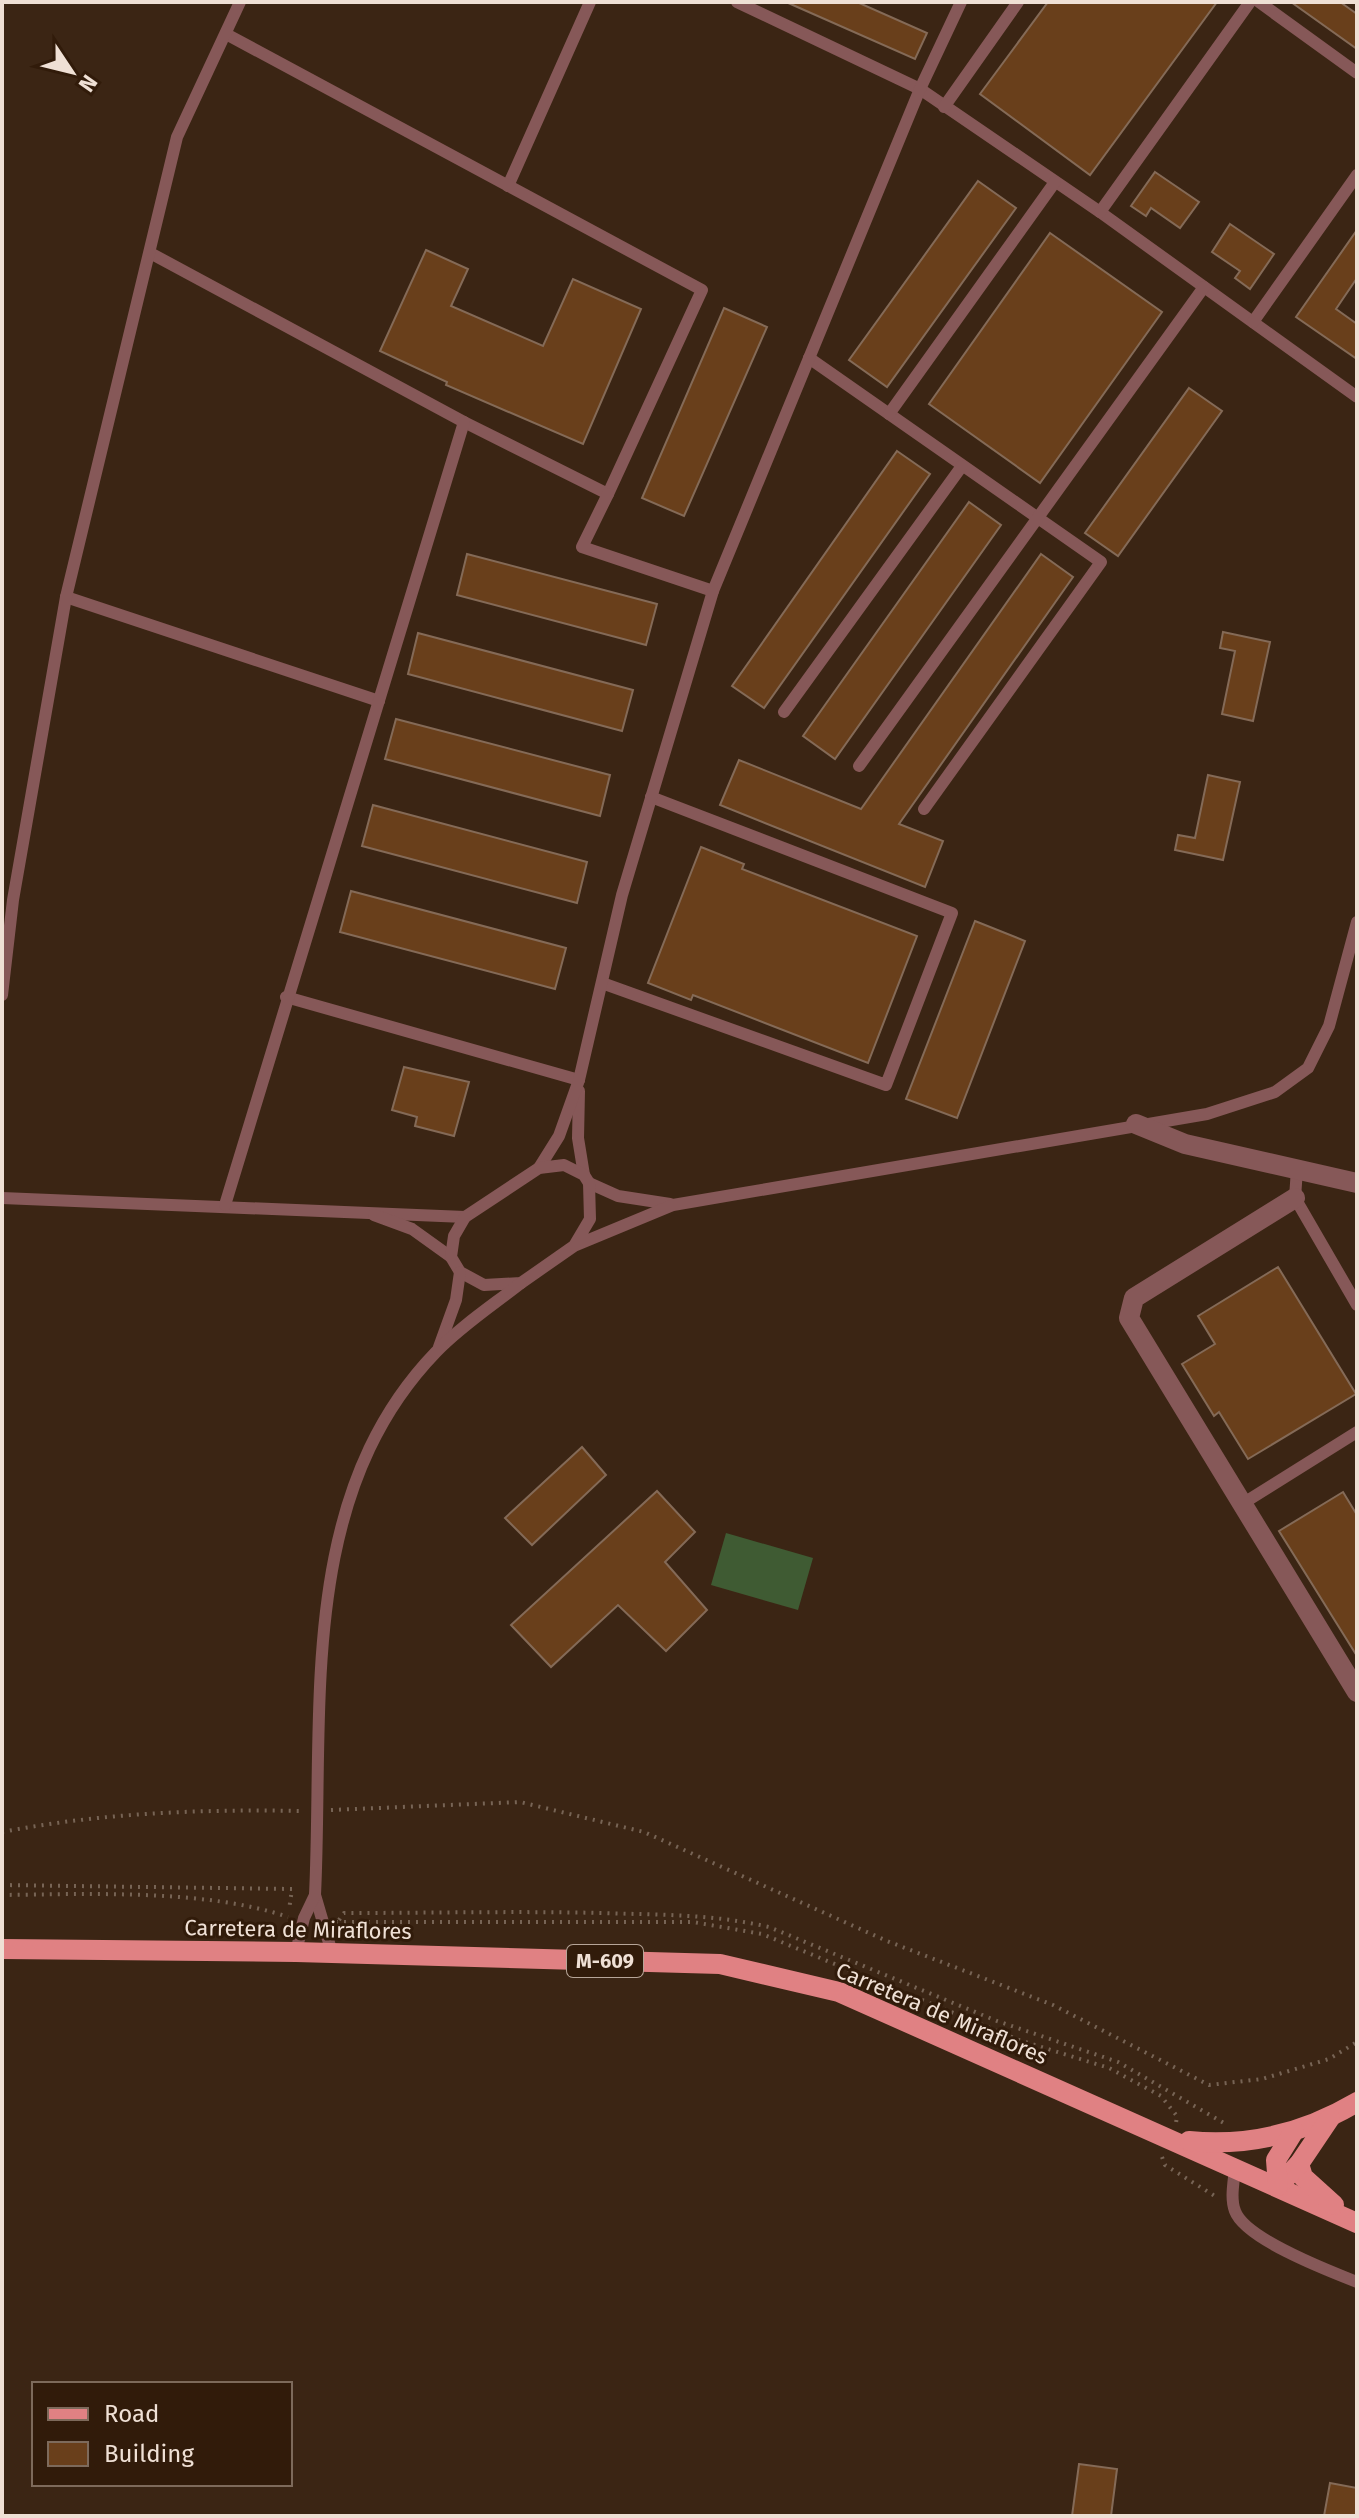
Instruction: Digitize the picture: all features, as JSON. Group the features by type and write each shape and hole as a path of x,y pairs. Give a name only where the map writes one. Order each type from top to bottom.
{"main road":[{"name":"Carretera de Miraflores","path":"2,1949 296,1952 720,1964 780,1976 839,1992 1169,2145 1235,2168 1354,2221"},
{"path":"1169,2145 1228,2145 1294,2131 1330,2118 1357,2102"},
{"path":"1278,2186 1299,2164 1330,2118"},
{"path":"1278,2186 1276,2160 1294,2131"},
{"path":"1299,2164 1303,2177 1354,2221"}],"street":[{"path":"1136,1124 1185,1144 1357,1183"},
{"path":"1295,1198 1134,1298 1129,1318 1357,1692"}],"lane":[{"path":"2,995 13,900 66,597 152,254 177,137 240,2"},
{"path":"508,186 590,2"},
{"path":"737,2 920,89 1100,212 1357,397"},
{"path":"451,1257 454,1236 465,1217 539,1168 559,1136 579,1080 622,895 713,591 876,204 920,89 961,2"},
{"path":"944,107 1018,2"},
{"path":"1100,212 1250,2"},
{"path":"1259,2 1357,73"},
{"path":"226,34 702,290 582,547 713,591"},
{"path":"1253,322 1357,175"},
{"path":"889,414 1055,182"},
{"path":"152,254 464,422 608,494"},
{"path":"859,766 1035,517 1204,287"},
{"path":"809,358 1101,562 924,809"},
{"path":"225,1205 464,422"},
{"path":"784,712 962,466"},
{"path":"66,597 379,701"},
{"path":"602,983 886,1085 952,913 651,797"},
{"path":"332,1953 315,1895 325,1604 336,1540 357,1476 382,1423 438,1350 521,1283 574,1246 673,1205 1207,1114 1275,1092 1308,1068 1329,1026 1357,922"},
{"path":"286,997 579,1080"},
{"path":"574,1246 590,1219 587,1179 578,1138 579,1080"},
{"path":"539,1168 564,1165 618,1196 673,1205"},
{"path":"1297,1169 1295,1198 1357,1305"},
{"path":"2,1198 360,1210 465,1217"},
{"path":"360,1210 412,1229 451,1257 460,1272 484,1285 521,1283"},
{"path":"438,1350 456,1300 460,1272"},
{"path":"1242,1504 1357,1432"},
{"path":"296,1952 304,1918 315,1895"},
{"path":"1235,2168 1233,2208 1246,2227 1315,2266 1357,2282"}],"path":[{"path":"2,1832 71,1818 225,1810 318,1811 520,1802 644,1832 887,1941 1053,2005 1209,2085 1262,2079 1329,2059 1357,2042"},
{"path":"2,1885 292,1889 288,1917 267,1909 140,1896 2,1895"},
{"path":"1169,2145 1165,2165 1233,2208"}],"green space":[{"path":"726,1533 813,1558 798,1610 711,1585"}],"building":[{"path":"786,2 857,2 927,33 915,59"},
{"path":"1048,2 1217,2 1090,175 980,94"},
{"path":"1291,2 1340,2 1357,14 1357,49"},
{"path":"1155,172 1199,202 1180,228 1151,208 1146,216 1131,206"},
{"path":"978,181 1016,208 887,387 849,360"},
{"path":"1230,224 1274,254 1250,289 1235,278 1240,271 1212,252"},
{"path":"1357,230 1357,278 1336,309 1357,324 1357,359 1296,317"},
{"path":"1050,233 1162,312 1040,483 929,404"},
{"path":"426,250 468,269 451,306 543,346 573,279 641,309 583,444 446,385 447,382 380,351"},
{"path":"724,308 767,327 684,516 642,498"},
{"path":"1189,388 1222,411 1118,556 1085,533"},
{"path":"897,451 930,474 764,708 732,686"},
{"path":"969,502 1001,525 835,759 803,736"},
{"path":"467,554 657,604 646,645 457,595"},
{"path":"1041,554 1073,577 899,824 943,841 925,887 720,805 739,760 861,809"},
{"path":"1223,632 1270,642 1253,721 1222,714 1235,651 1220,648"},
{"path":"418,633 633,690 622,731 408,674"},
{"path":"396,719 610,775 600,816 385,759"},
{"path":"1208,775 1240,782 1223,860 1175,850 1178,835 1195,838"},
{"path":"373,805 587,862 577,903 362,846"},
{"path":"701,847 744,864 742,869 917,936 868,1063 693,995 691,1000 648,983"},
{"path":"351,891 566,948 555,989 340,932"},
{"path":"975,921 1025,941 957,1118 906,1099"},
{"path":"404,1067 469,1082 454,1136 415,1126 417,1117 392,1110"},
{"path":"1278,1267 1356,1394 1248,1459 1219,1412 1214,1416 1182,1364 1215,1344 1198,1316"},
{"path":"582,1447 606,1475 532,1545 505,1518"},
{"path":"657,1491 695,1532 665,1562 707,1610 666,1651 618,1605 551,1667 511,1625"},
{"path":"1343,1492 1357,1515 1357,1656 1279,1531"},
{"path":"1079,2464 1117,2469 1111,2516 1072,2516"},
{"path":"1330,2483 1357,2488 1357,2516 1324,2516"}]}
